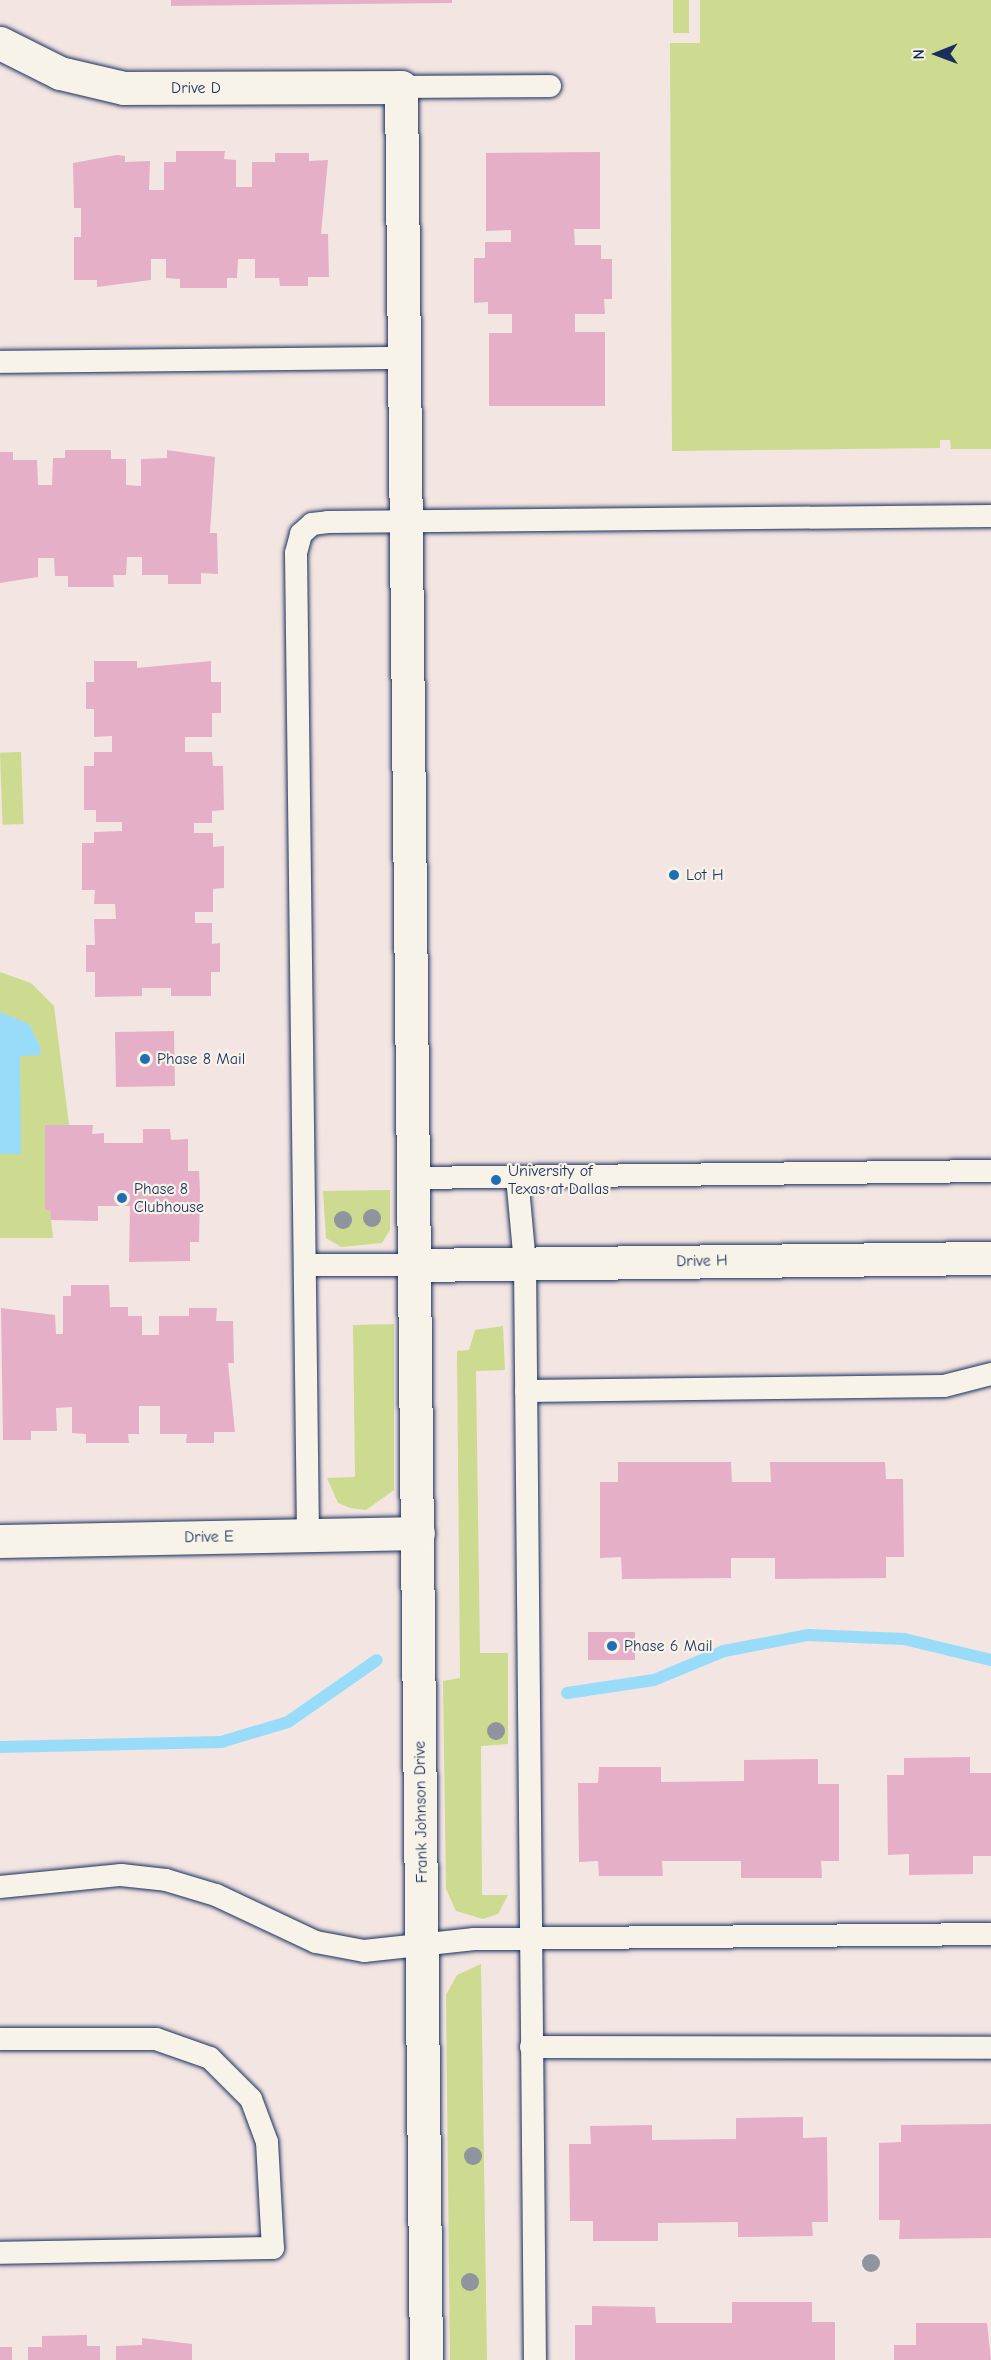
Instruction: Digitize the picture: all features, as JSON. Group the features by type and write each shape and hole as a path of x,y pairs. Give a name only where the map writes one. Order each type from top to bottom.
{"street":[{"name":"Drive D","path":"0,43 60,73 124,88 401,87"},
{"name":"Frank Johnson Drive","path":"401,87 411,1178 418,1533 426,2360"},
{"name":"Drive H","path":"414,1265 991,1258"},
{"name":"Drive E","path":"0,1541 418,1533"}],"lane":[{"path":"401,87 549,86"},
{"path":"0,362 402,358"},
{"path":"308,1535 307,1265 296,553 300,534 312,524 404,520 991,516"},
{"path":"411,1178 991,1171"},
{"path":"518,1177 525,1263 535,2360"},
{"path":"307,1265 414,1265"},
{"path":"526,1391 944,1386 991,1374"},
{"path":"0,1887 121,1875 166,1880 216,1895 316,1941 364,1951 530,1938 991,1934"},
{"path":"0,2039 156,2039 210,2058 250,2099 267,2142 273,2248 0,2253"},
{"path":"531,2046 991,2048"}],"green space":[{"path":"673,0 689,0 689,33 673,33"},
{"path":"700,0 991,0 991,449 951,449 950,440 940,440 940,448 672,451 670,43 700,43"},
{"path":"21,752 24,824 3,825 0,753"},
{"path":"0,972 31,983 54,1006 69,1125 45,1125 45,1209 50,1210 53,1238 0,1238"},
{"path":"390,1190 390,1230 382,1243 341,1247 326,1238 323,1191"},
{"path":"394,1324 394,1490 366,1510 350,1508 338,1503 327,1478 355,1477 353,1325"},
{"path":"503,1326 505,1370 476,1371 480,1653 508,1653 508,1744 481,1746 482,1895 508,1895 498,1914 483,1919 456,1911 446,1889 443,1681 460,1678 457,1351 469,1350 475,1330"},
{"path":"481,1964 487,2360 450,2360 446,1995 457,1975"}],"water":[{"path":"0,1012 29,1024 40,1046 41,1055 20,1056 21,1154 0,1154"}],"building":[{"path":"171,0 452,0 452,3 171,6"},
{"path":"176,151 225,151 224,159 236,160 236,187 252,187 252,162 275,162 275,153 309,153 309,161 328,160 321,234 328,234 329,277 308,277 308,286 280,286 279,278 255,278 255,259 238,259 237,278 227,278 227,288 180,288 180,279 166,278 166,259 151,259 151,280 97,287 97,280 74,280 74,237 81,237 81,208 74,208 73,163 117,155 125,156 125,162 150,161 149,190 164,190 164,162 176,162"},
{"path":"600,152 600,229 574,229 575,245 601,245 601,259 612,259 612,299 604,299 605,314 575,314 575,332 605,332 605,406 489,406 489,333 512,333 512,314 488,314 488,302 474,303 474,258 485,258 485,242 511,242 511,230 486,231 486,153"},
{"path":"65,450 111,450 111,459 126,459 126,485 141,486 141,459 167,458 167,450 215,457 210,533 217,533 218,574 201,573 201,584 168,584 168,575 142,575 142,557 127,557 126,575 113,575 114,587 68,587 68,576 55,576 54,558 38,558 38,577 0,583 0,452 13,452 13,460 37,460 38,485 52,485 53,458 65,458"},
{"path":"94,661 137,661 137,668 211,661 211,682 221,682 221,713 212,713 212,737 185,737 185,752 212,752 213,766 223,766 224,810 212,811 212,823 194,823 194,833 213,833 213,847 224,846 224,888 213,889 213,912 195,912 195,923 212,923 212,944 220,943 220,972 211,972 211,996 171,996 171,988 142,988 142,996 95,997 95,972 86,972 86,945 95,945 94,919 116,919 115,904 94,904 95,890 82,890 82,843 94,843 94,832 122,831 122,822 96,822 96,810 84,810 84,766 94,766 94,752 112,752 112,736 94,737 94,709 86,709 86,682 94,682"},
{"name":"Phase 8 Mail","path":"174,1031 175,1086 116,1087 115,1032"},
{"name":"Phase 8 Clubhouse","path":"45,1125 93,1125 92,1134 104,1133 104,1143 143,1143 143,1129 170,1129 171,1140 188,1139 188,1171 199,1171 200,1191 199,1242 190,1242 190,1261 129,1262 130,1206 98,1206 98,1221 51,1220 50,1210 45,1210"},
{"path":"71,1285 109,1285 110,1307 128,1307 128,1316 142,1316 142,1335 159,1335 159,1316 189,1316 189,1308 217,1308 216,1321 233,1321 234,1363 228,1363 235,1432 214,1432 214,1443 186,1443 187,1434 160,1434 160,1406 139,1406 139,1434 128,1434 129,1443 86,1443 86,1434 72,1433 72,1407 56,1408 57,1431 31,1431 31,1440 3,1440 1,1308 55,1315 56,1334 63,1334 63,1296 71,1296"},
{"path":"618,1462 731,1462 732,1482 771,1482 770,1462 885,1462 886,1479 903,1479 904,1557 886,1557 886,1578 775,1579 775,1558 731,1558 731,1578 622,1579 621,1557 600,1558 600,1482 618,1482"},
{"name":"Phase 6 Mail","path":"588,1632 635,1632 635,1660 588,1660"},
{"path":"970,1757 970,1773 991,1773 991,1856 973,1856 973,1874 909,1875 909,1854 888,1855 887,1775 904,1775 904,1758"},
{"path":"818,1759 818,1784 839,1784 839,1861 821,1861 822,1878 741,1878 741,1861 662,1861 663,1876 599,1876 598,1861 579,1862 578,1783 598,1783 599,1767 661,1767 661,1782 744,1781 744,1760"},
{"path":"803,2117 803,2138 827,2137 828,2222 812,2222 813,2236 738,2237 738,2222 658,2223 658,2241 593,2241 593,2221 570,2221 569,2144 591,2144 590,2126 652,2125 652,2140 736,2139 736,2118"},
{"path":"991,2124 991,2238 899,2239 900,2220 879,2220 879,2143 901,2142 901,2125"},
{"path":"732,2302 812,2302 812,2322 835,2322 835,2360 575,2360 575,2325 592,2325 592,2306 655,2307 656,2323 732,2323"},
{"path":"916,2323 987,2323 991,2360 894,2360 894,2345 916,2345"},
{"path":"87,2335 87,2346 100,2346 100,2360 28,2360 28,2347 42,2347 42,2336"},
{"path":"142,2338 192,2344 192,2360 116,2360 116,2346 142,2345"},
{"path":"0,2347 12,2347 12,2360 0,2360"}],"waterway":[{"path":"567,1693 654,1680 724,1651 808,1635 904,1639 991,1660"},
{"path":"0,1747 221,1742 288,1722 377,1660"}],"place":[{"name":"Lot H","path":"674,875"},
{"name":"Phase 8 Mail","path":"145,1059"},
{"name":"University of Texas at Dallas","path":"496,1180"},
{"name":"Phase 8 Clubhouse","path":"122,1198"},
{"name":"Phase 6 Mail","path":"612,1646"}]}
